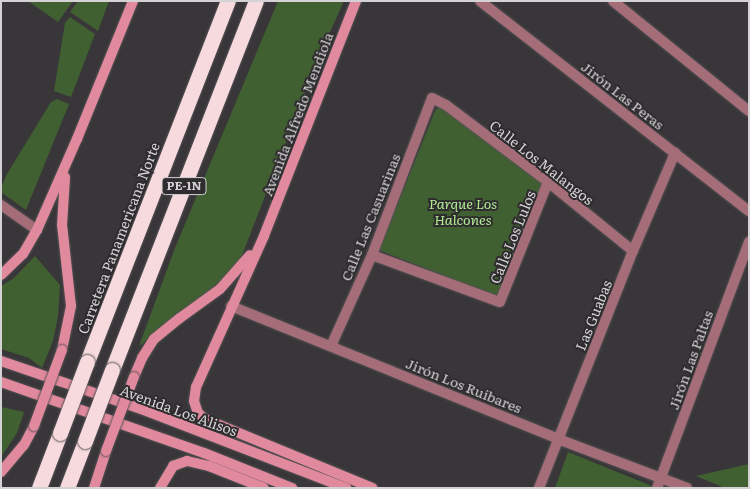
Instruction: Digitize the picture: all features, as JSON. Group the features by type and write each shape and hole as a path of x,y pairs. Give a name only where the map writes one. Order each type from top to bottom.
{"highway":[{"name":"Carretera Panamericana Norte","path":"39,488 228,1"},
{"name":"PE-1N","path":"67,488 256,1"}],"main road":[{"path":"1,275 22,254 37,230 67,163 133,1"},
{"name":"Avenida Alfredo Mendiola","path":"356,1 264,236 194,392 194,401 198,412 205,419 372,488"},
{"path":"1,472 24,445 34,426 62,350 71,306 62,225 63,183 67,163"},
{"name":"Avenida Alfredo Mendiola","path":"94,488 134,377 142,358 154,339 220,289 244,263 264,236"},
{"name":"Avenida Los Alisos","path":"1,360 144,410 346,488"},
{"path":"1,382 187,447 292,488"},
{"path":"160,488 173,466 187,461 195,462 264,488"}],"street":[{"name":"Jirón Las Peras","path":"480,1 749,211"},
{"path":"613,1 749,111"},
{"name":"Calle Los Malangos","path":"432,98 446,105 548,182 633,251"},
{"name":"Calle Las Casuarinas","path":"331,346 372,255 432,98"},
{"name":"Las Guabas","path":"539,488 633,251 675,153"},
{"name":"Calle Los Lulos","path":"372,255 500,302 548,182"},
{"path":"1,205 37,230"},
{"name":"Jirón Las Paltas","path":"659,483 749,242"},
{"name":"Jirón Los Ruibares","path":"231,306 558,439 659,483 687,488"}],"green space":[{"path":"28,1 73,1 58,22"},
{"path":"78,1 109,1 98,31 70,12"},
{"path":"278,1 344,1 320,54 241,258 217,288 139,346 175,248"},
{"path":"70,17 95,34 71,97 54,91 65,23"},
{"path":"57,99 69,104 26,210 1,192 1,188 7,174 51,102"},
{"name":"Parque Los Halcones","path":"440,106 544,183 498,297 379,250 435,111"},
{"path":"35,256 60,285 58,316 53,341 42,368 29,358 1,349 1,286 14,278"},
{"path":"1,407 24,412 17,433 1,457"},
{"path":"568,452 652,486 652,488 555,488"},
{"path":"749,464 749,488 725,488 696,476"}]}
